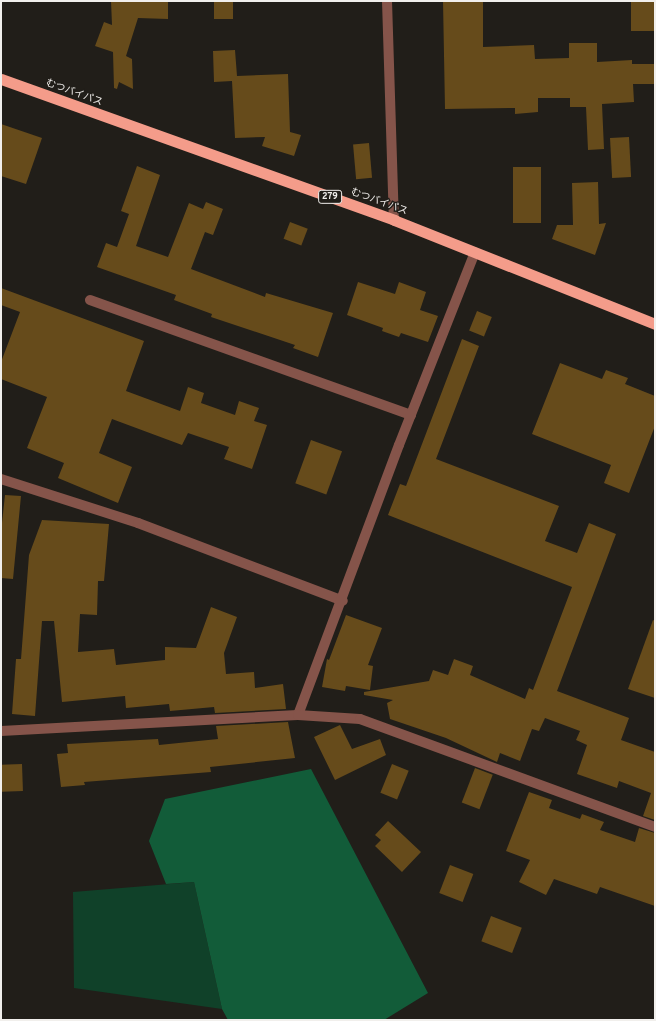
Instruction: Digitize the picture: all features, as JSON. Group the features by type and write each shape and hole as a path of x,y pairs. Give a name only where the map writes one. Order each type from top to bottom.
{"highway":[{"name":"むつバイパス","path":"1,79 394,220 655,324"}],"street":[{"path":"387,1 394,220"},
{"path":"298,715 343,601 411,415 475,252"},
{"path":"90,300 411,415"},
{"path":"1,480 138,523 343,601"},
{"path":"1,731 298,715 360,719 655,827"}],"green space":[{"path":"311,769 428,993 384,1020 228,1020 222,1009 194,882 166,884 149,841 165,799"},
{"path":"194,882 222,1009 74,988 73,892"}],"building":[{"path":"111,1 168,1 168,19 138,18 126,56 132,59 133,89 119,82 117,89 114,88 113,52 95,46 104,22 112,25"},
{"path":"214,1 233,1 233,19 214,19"},
{"path":"443,1 483,1 483,47 534,45 535,59 569,58 569,43 597,43 597,62 632,60 632,64 655,64 655,84 633,84 634,102 602,104 604,149 588,150 586,107 570,107 570,98 538,98 538,112 515,114 515,108 445,109"},
{"path":"631,1 655,1 655,31 631,31"},
{"path":"235,50 237,76 288,74 290,132 301,135 294,156 262,146 265,137 235,138 232,81 214,82 213,51"},
{"path":"1,124 42,138 26,184 1,176"},
{"path":"629,137 631,177 612,178 610,138"},
{"path":"369,143 372,178 356,179 353,144"},
{"path":"137,166 160,175 136,246 168,257 189,203 203,209 206,202 223,209 213,235 205,232 191,269 265,297 266,293 333,313 318,357 293,348 295,345 211,317 212,314 174,300 176,295 97,267 106,243 117,247 129,214 121,211"},
{"path":"513,167 541,167 541,223 513,223"},
{"path":"598,182 599,224 606,223 595,255 552,239 557,225 573,225 572,183"},
{"path":"290,222 308,229 301,246 284,239"},
{"path":"358,282 395,294 399,282 426,292 420,310 438,316 428,342 401,333 399,337 382,331 383,328 347,315"},
{"path":"1,288 144,341 126,391 180,411 188,387 204,393 201,403 235,415 239,401 259,408 254,421 267,425 252,469 224,459 229,447 188,433 182,445 112,419 99,453 132,467 118,503 58,478 64,463 27,448 47,397 1,379 1,362 20,312 1,305"},
{"path":"477,311 492,317 484,336 469,330"},
{"path":"462,339 479,346 436,459 559,506 545,541 577,553 589,523 616,534 557,691 629,718 621,740 655,752 655,820 643,816 651,793 619,781 617,788 577,774 587,745 576,740 580,731 545,718 539,731 532,729 520,761 500,753 497,762 446,738 390,719 387,703 393,700 364,695 364,692 429,681 433,670 448,675 454,659 473,666 470,675 525,699 529,688 533,690 572,587 388,515 400,484 406,486"},
{"path":"560,363 602,379 606,370 628,378 625,384 655,396 655,426 629,493 604,483 611,465 532,434"},
{"path":"311,440 342,451 326,495 295,483"},
{"path":"5,495 21,496 13,579 1,578 1,532"},
{"path":"42,520 109,524 104,581 98,581 97,615 80,614 78,652 114,649 116,665 165,660 165,647 196,648 211,607 237,617 224,653 226,674 254,672 255,688 283,684 286,709 215,713 214,707 170,711 169,704 126,708 125,696 62,702 54,621 42,621 35,716 12,714 16,659 21,659 29,555"},
{"path":"346,615 382,628 368,665 373,666 370,690 346,686 345,691 322,687 327,659 329,660"},
{"path":"653,620 655,621 655,698 628,689"},
{"path":"288,722 295,758 210,767 211,772 84,782 85,785 61,787 57,754 68,753 67,744 158,739 159,745 218,739 216,726"},
{"path":"340,725 352,749 380,739 386,755 335,780 314,737"},
{"path":"22,764 23,791 2,792 1,765"},
{"path":"392,764 409,771 397,799 380,793"},
{"path":"475,768 493,775 479,809 462,803"},
{"path":"529,792 552,800 549,808 580,819 582,814 604,822 600,830 635,842 639,828 655,833 655,906 600,887 597,894 554,879 546,895 519,882 530,860 506,851"},
{"path":"388,821 421,852 402,872 375,846 381,840 375,835"},
{"path":"450,865 473,874 463,902 439,893"},
{"path":"491,916 522,928 512,953 481,941"}]}
